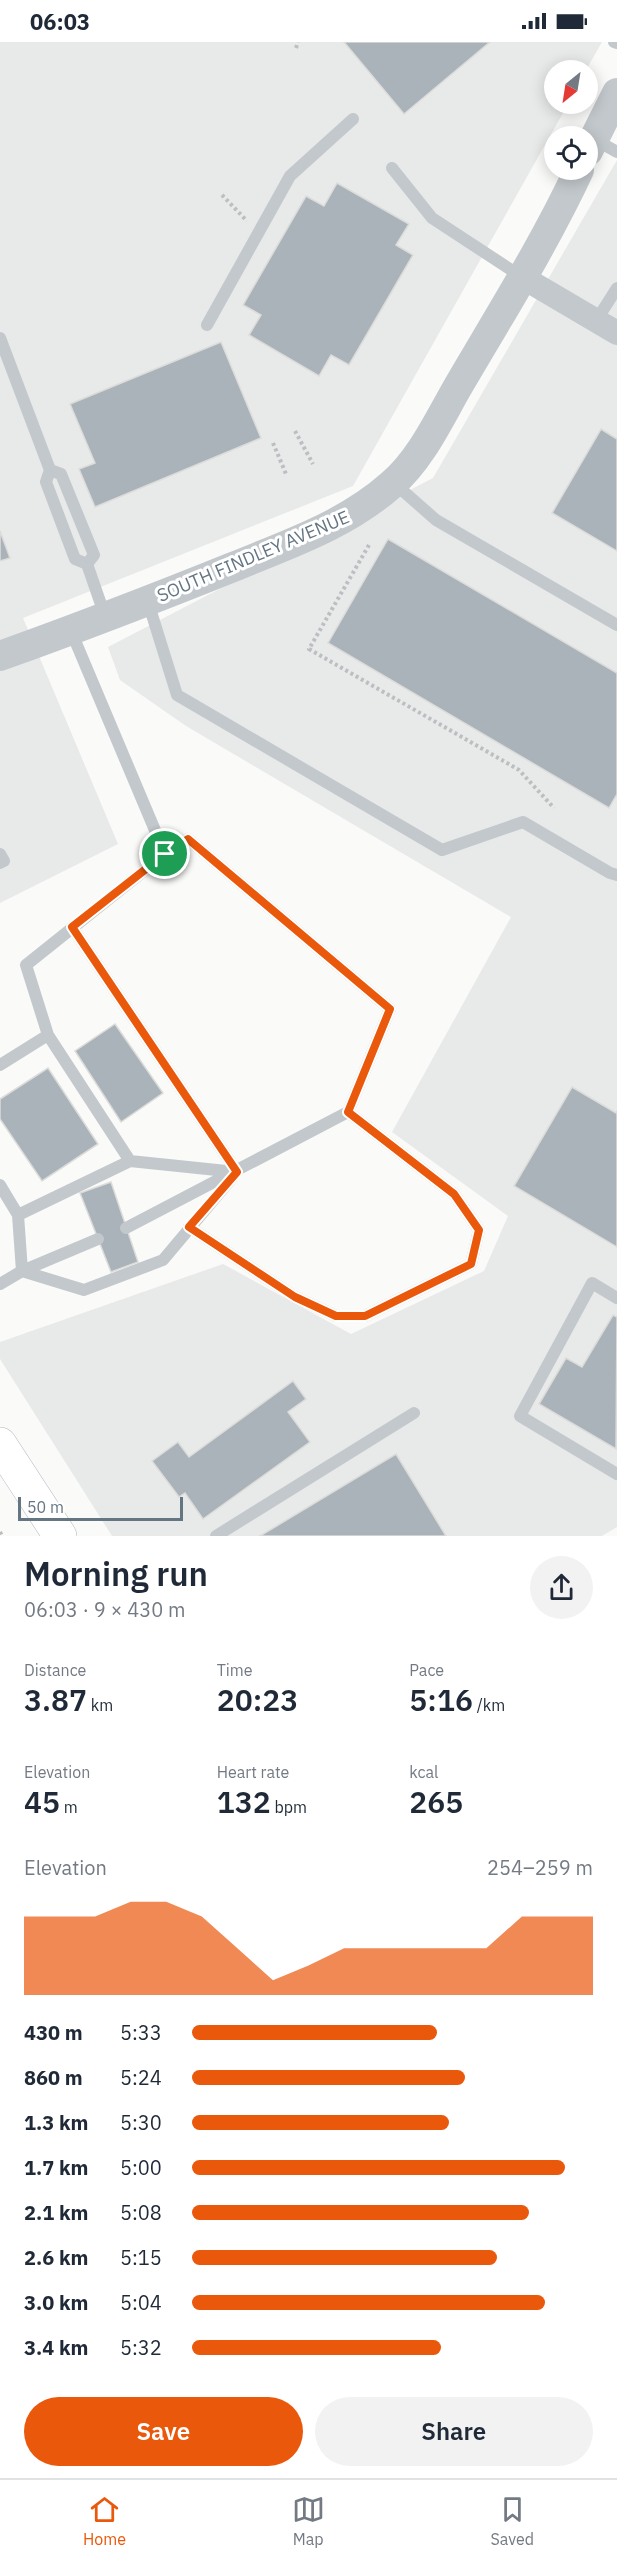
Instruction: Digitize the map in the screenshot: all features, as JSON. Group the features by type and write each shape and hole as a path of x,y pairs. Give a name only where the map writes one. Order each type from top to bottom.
{"main road":[{"path":"0,1444 60,1536"}],"street":[{"path":"600,147 617,93"},
{"name":"SOUTH FINDLEY AVENUE","path":"0,656 337,524 363,508 394,483 429,436 522,278 574,180"},
{"path":"522,278 617,333"}],"lane":[{"path":"207,325 290,176 353,119"},
{"path":"392,168 432,218 522,278"},
{"path":"596,321 617,288"},
{"path":"0,338 50,470 46,482 75,559 87,564 105,616"},
{"path":"50,470 61,474 94,555 87,564"},
{"path":"394,483 436,520 617,625"},
{"path":"147,600 177,696 442,850 522,822 617,874"},
{"path":"71,630 165,854"},
{"path":"126,1228 348,1112 390,1009 188,839 165,854 26,965 48,1035 130,1161"},
{"path":"0,854 4,861 0,863"},
{"path":"72,927 237,1172"},
{"path":"0,1065 48,1035"},
{"path":"189,1227 295,1297 336,1316 365,1316 471,1264 479,1230 454,1194 348,1112"},
{"path":"18,1215 130,1161 237,1172"},
{"path":"22,1270 84,1290 163,1260 237,1172"},
{"path":"0,1185 18,1215 22,1270"},
{"path":"0,1284 22,1270 98,1239"},
{"path":"617,1298 592,1283 519,1416 617,1474"},
{"path":"216,1536 414,1413"}],"path":[{"path":"296,48 298,42"},
{"path":"222,195 248,222"},
{"path":"295,431 313,464"},
{"path":"273,442 286,474"},
{"path":"369,545 309,649 519,770 554,808"},
{"path":"0,1532 2,1536"}],"shaded area":[{"path":"0,42 602,42 592,60 544,60 544,114 562,114 556,126 544,126 544,147 353,486 23,618 118,844 0,903"},
{"path":"617,160 617,1527 602,1536 112,1536 0,1359 0,1342 223,1264 351,1334 484,1271 508,1216 392,1132 511,917 186,726 120,680 108,647 433,478"}],"building":[{"path":"344,42 490,42 404,114"},
{"path":"337,183 409,224 396,245 413,255 349,365 331,355 319,376 249,335 261,315 243,305 306,196 324,206"},
{"path":"221,342 261,438 95,507 79,469 95,463 70,404"},
{"path":"601,429 617,439 617,551 552,513"},
{"path":"0,531 10,558 0,561"},
{"path":"388,539 617,673 617,794 609,808 328,643"},
{"path":"115,1024 163,1093 121,1122 75,1051"},
{"path":"48,1068 98,1144 42,1181 0,1119 0,1099"},
{"path":"572,1087 616,1113 617,1111 617,1247 514,1186"},
{"path":"111,1182 138,1262 111,1272 80,1193"},
{"path":"613,1315 617,1317 616,1449 539,1404 566,1358 582,1367"},
{"path":"293,1381 306,1399 288,1412 310,1442 203,1519 185,1493 179,1497 152,1461 178,1442 189,1457"},
{"path":"396,1454 446,1536 260,1536"}],"route":[{"path":"188,839 390,1009 348,1112 454,1194 479,1230 471,1264 365,1316 336,1316 295,1297 189,1227 237,1172 72,927 165,854 188,839"}]}
